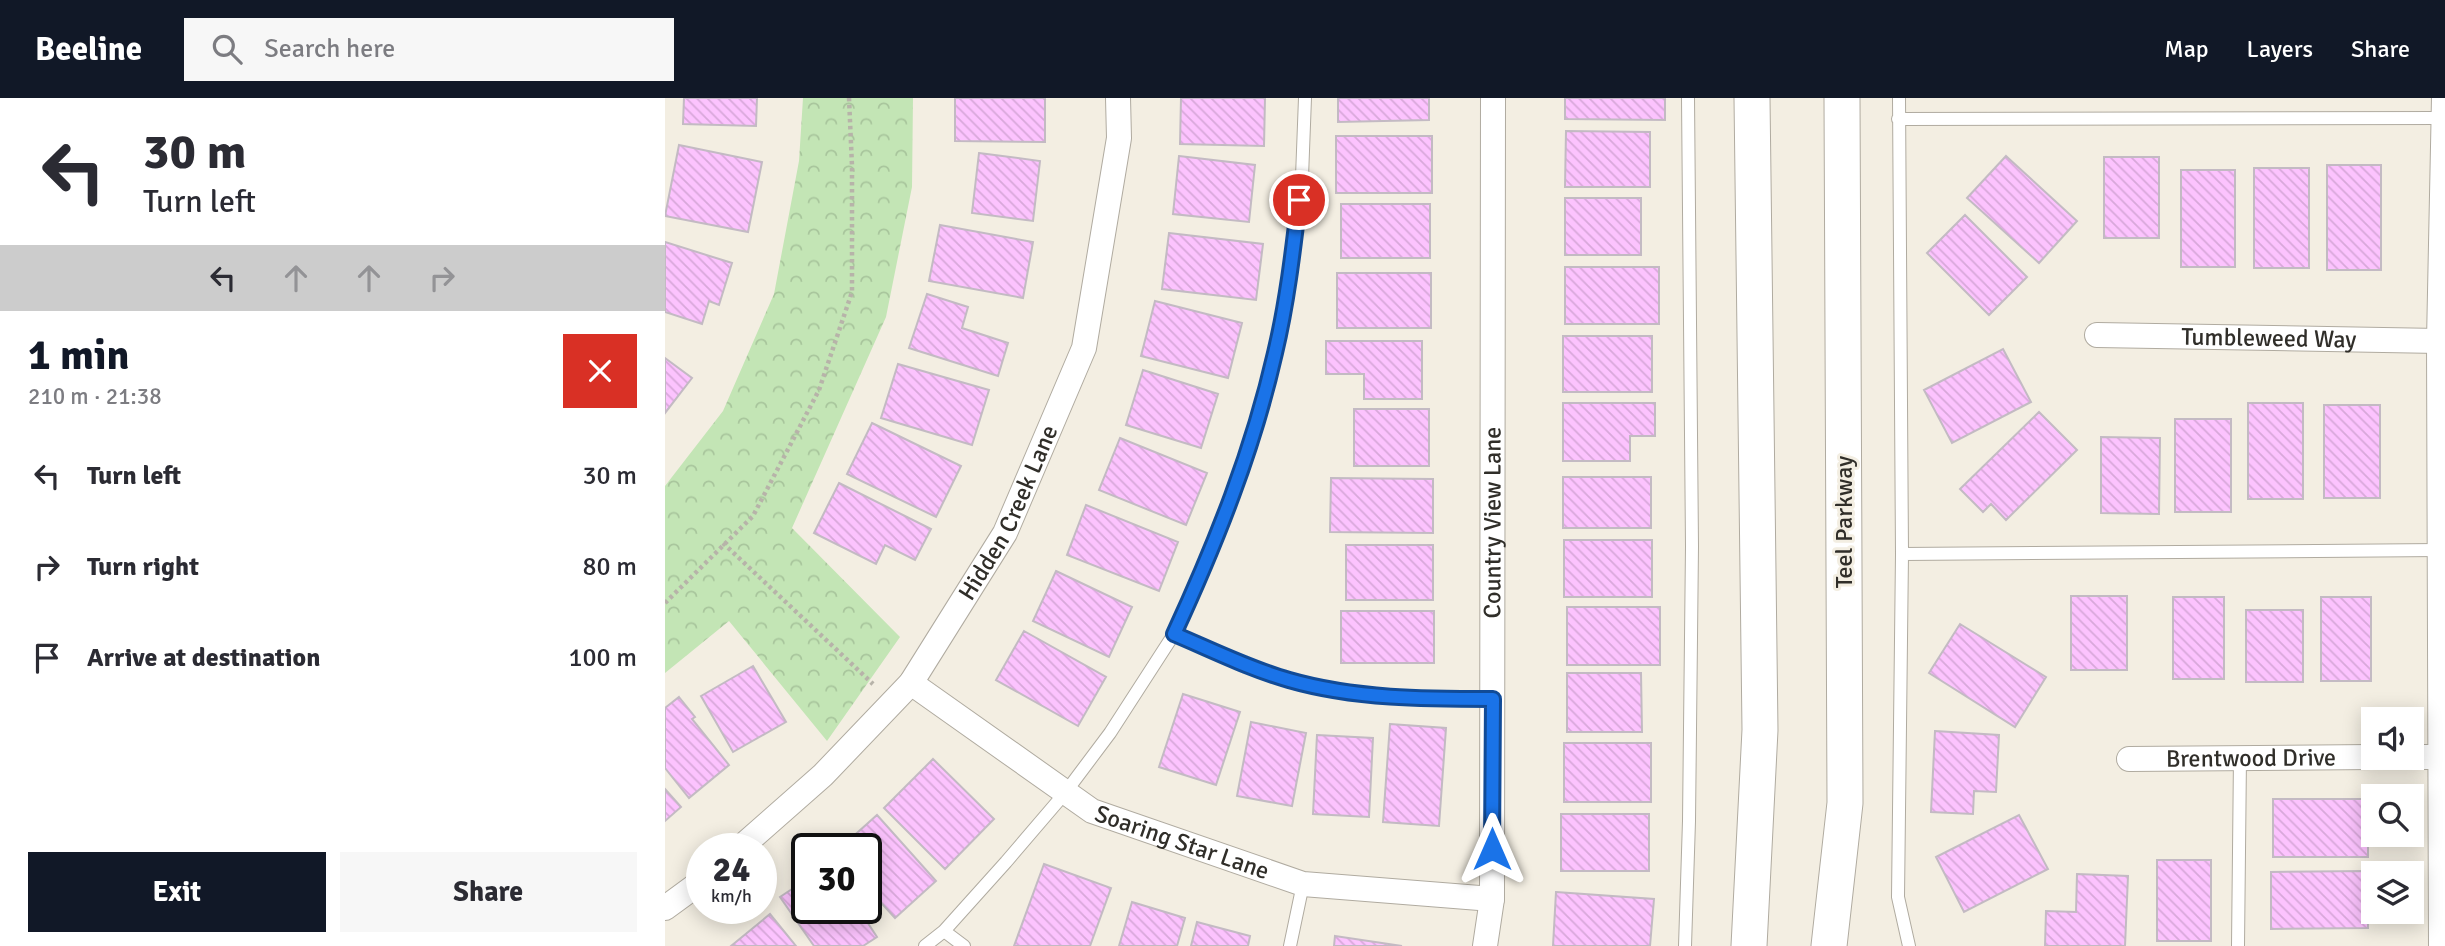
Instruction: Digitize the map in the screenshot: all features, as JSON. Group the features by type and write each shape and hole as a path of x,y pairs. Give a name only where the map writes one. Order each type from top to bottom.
{"main road":[{"path":"1749,946 1760,730 1752,98"},
{"name":"Teel Parkway","path":"1829,946 1845,803 1842,98"}],"street":[{"name":"Hidden Creek Lane","path":"757,833 823,775 911,682 1005,533 1084,348 1119,138 1118,98"},
{"name":"Country View Lane","path":"1485,946 1492,899 1493,98"},
{"path":"2441,946 2439,341 2444,108"},
{"name":"Tumbleweed Way","path":"2097,335 2439,341"},
{"name":"Soaring Star Lane","path":"911,682 1091,811 1303,884 1492,899"},
{"name":"Brentwood Drive","path":"2129,759 2361,757"},
{"path":"2424,757 2441,757"},
{"path":"665,908 686,893"}],"lane":[{"path":"925,946 944,931 1065,793 1110,733 1174,634 1200,577 1243,468 1275,353 1291,270 1301,177 1305,98"},
{"path":"1685,946 1692,546 1688,98"},
{"path":"1899,98 1902,554 1898,897 1909,946"},
{"path":"1898,119 2444,108"},
{"path":"1902,554 2440,550"},
{"path":"1174,634 1289,680 1350,693 1411,699 1493,699"},
{"path":"2238,946 2239,757"},
{"path":"1290,946 1303,884"},
{"path":"944,931 964,946"}],"path":[{"path":"665,603 753,516 819,390 852,292 849,98"},
{"path":"723,543 879,689 911,682"}],"green space":[{"path":"803,98 913,98 912,187 886,317 792,528 900,637 827,741 729,621 665,673 665,486 723,411 774,294 799,161"}],"building":[{"path":"684,98 757,98 756,126 683,124"},
{"path":"955,98 1045,98 1045,142 955,141"},
{"path":"1181,98 1265,98 1264,146 1180,144"},
{"path":"1338,98 1429,98 1429,120 1338,122"},
{"path":"1565,98 1665,98 1665,120 1565,119"},
{"path":"1566,131 1650,132 1650,187 1565,187"},
{"path":"1336,136 1432,136 1432,193 1336,193"},
{"path":"679,145 762,162 748,232 665,216"},
{"path":"979,153 1040,161 1033,221 972,213"},
{"path":"1179,156 1255,165 1249,222 1173,214"},
{"path":"2006,156 2077,221 2039,263 1967,198"},
{"path":"2104,157 2159,157 2159,238 2104,238"},
{"path":"2327,165 2381,165 2381,270 2327,270"},
{"path":"2254,168 2309,168 2309,268 2254,268"},
{"path":"2181,170 2235,170 2235,267 2181,267"},
{"path":"1565,198 1641,198 1641,255 1565,255"},
{"path":"1341,204 1430,204 1430,258 1341,258"},
{"path":"1965,215 2027,277 1989,315 1927,253"},
{"path":"940,225 1033,242 1023,298 929,281"},
{"path":"1169,233 1263,244 1256,300 1162,289"},
{"path":"665,242 732,263 719,305 709,301 702,324 665,312"},
{"path":"1565,267 1659,267 1659,324 1565,324"},
{"path":"1337,273 1431,273 1431,328 1337,328"},
{"path":"927,294 968,307 962,328 1008,343 998,376 909,348"},
{"path":"1155,301 1242,323 1228,378 1141,356"},
{"path":"1563,336 1652,336 1652,392 1563,392"},
{"path":"1326,341 1422,341 1422,399 1364,399 1364,374 1326,374"},
{"path":"2003,349 2031,402 1952,443 1924,390"},
{"path":"665,358 692,378 665,413"},
{"path":"898,364 989,390 972,445 881,418"},
{"path":"1143,370 1218,394 1201,448 1126,425"},
{"path":"1563,403 1655,403 1655,436 1630,436 1630,461 1563,461"},
{"path":"2248,403 2303,403 2303,499 2248,499"},
{"path":"2324,405 2380,405 2380,498 2324,498"},
{"path":"1354,409 1429,409 1429,466 1354,466"},
{"path":"2039,412 2077,450 2006,520 1991,504 1983,512 1960,489"},
{"path":"2175,419 2231,419 2231,512 2175,512"},
{"path":"872,423 961,466 936,517 847,474"},
{"path":"2101,437 2160,438 2159,514 2101,513"},
{"path":"1120,438 1207,473 1186,525 1099,490"},
{"path":"1563,477 1651,477 1651,528 1563,528"},
{"path":"1331,478 1433,479 1433,533 1330,532"},
{"path":"839,483 931,529 915,560 885,545 876,564 814,533"},
{"path":"1086,505 1178,542 1159,591 1067,555"},
{"path":"1564,540 1652,540 1652,597 1564,597"},
{"path":"1346,545 1433,545 1433,600 1346,600"},
{"path":"1056,571 1132,607 1109,657 1033,621"},
{"path":"2071,596 2127,596 2127,670 2071,670"},
{"path":"2173,597 2224,597 2224,679 2173,679"},
{"path":"2321,597 2371,597 2371,681 2321,681"},
{"path":"1567,607 1660,607 1660,665 1567,665"},
{"path":"2246,610 2303,610 2303,682 2246,682"},
{"path":"1341,611 1434,611 1434,663 1341,663"},
{"path":"1960,624 2046,677 2015,727 1929,673"},
{"path":"1024,631 1106,677 1078,726 996,680"},
{"path":"753,666 786,722 733,752 701,696"},
{"path":"1567,673 1641,673 1642,732 1567,732"},
{"path":"1183,694 1240,712 1216,785 1159,767"},
{"path":"679,697 695,717 692,719 729,765 689,798 665,768 665,708"},
{"path":"1251,722 1306,733 1292,806 1237,796"},
{"path":"1390,724 1446,728 1439,826 1383,822"},
{"path":"1935,731 1999,735 1996,792 1974,791 1973,814 1931,812"},
{"path":"1317,735 1373,738 1369,817 1313,814"},
{"path":"1564,743 1651,743 1651,802 1564,802"},
{"path":"933,759 994,819 945,869 884,808"},
{"path":"665,789 681,807 665,821"},
{"path":"2273,799 2361,799 2361,847 2368,847 2368,857 2273,857"},
{"path":"1561,814 1649,814 1649,871 1561,871"},
{"path":"877,815 936,881 895,918 882,904 882,833 857,833"},
{"path":"2019,815 2048,869 1964,912 1936,857"},
{"path":"2157,860 2211,860 2211,941 2157,941"},
{"path":"1044,864 1111,888 1090,946 1014,946"},
{"path":"2361,871 2361,924 2368,924 2368,928 2271,929 2271,872"},
{"path":"2077,874 2128,876 2125,946 2045,946 2046,911 2076,912"},
{"path":"791,890 791,913 780,897"},
{"path":"1556,892 1654,899 1650,946 1553,946"},
{"path":"1132,902 1185,918 1177,946 1119,946"},
{"path":"1197,922 1250,936 1248,946 1191,946"},
{"path":"777,923 796,946 731,946 758,924"},
{"path":"799,924 868,924 877,937 863,946 814,946"},
{"path":"1335,936 1402,946 1334,946"}],"route":[{"path":"1299,200 1291,270 1275,353 1243,468 1200,577 1174,634 1289,680 1350,693 1411,699 1493,699 1492,849"}]}
